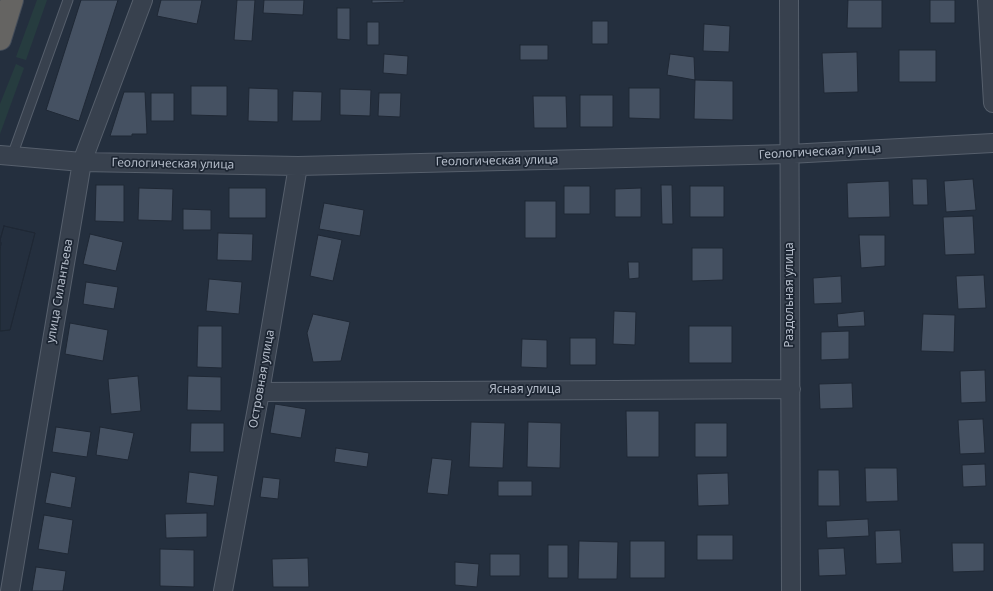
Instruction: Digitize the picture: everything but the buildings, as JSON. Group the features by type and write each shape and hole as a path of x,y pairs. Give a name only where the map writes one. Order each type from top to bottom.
{"highway":[{"path":"0,39 12,0"}],"street":[{"name":"улица Силантьева","path":"10,591 82,162 143,0"},
{"name":"Раздольная улица","path":"789,0 791,591"},
{"path":"987,0 993,103"},
{"name":"Геологическая улица","path":"6,156 82,162 298,166 789,154 993,143"},
{"name":"Островная улица","path":"223,591 260,392 298,166"},
{"name":"Ясная улица","path":"260,392 791,389"}],"lane":[{"path":"6,156 68,0"}],"green space":[{"path":"37,0 47,0 26,60 16,57"},
{"path":"16,64 24,68 0,134 0,104"}]}
